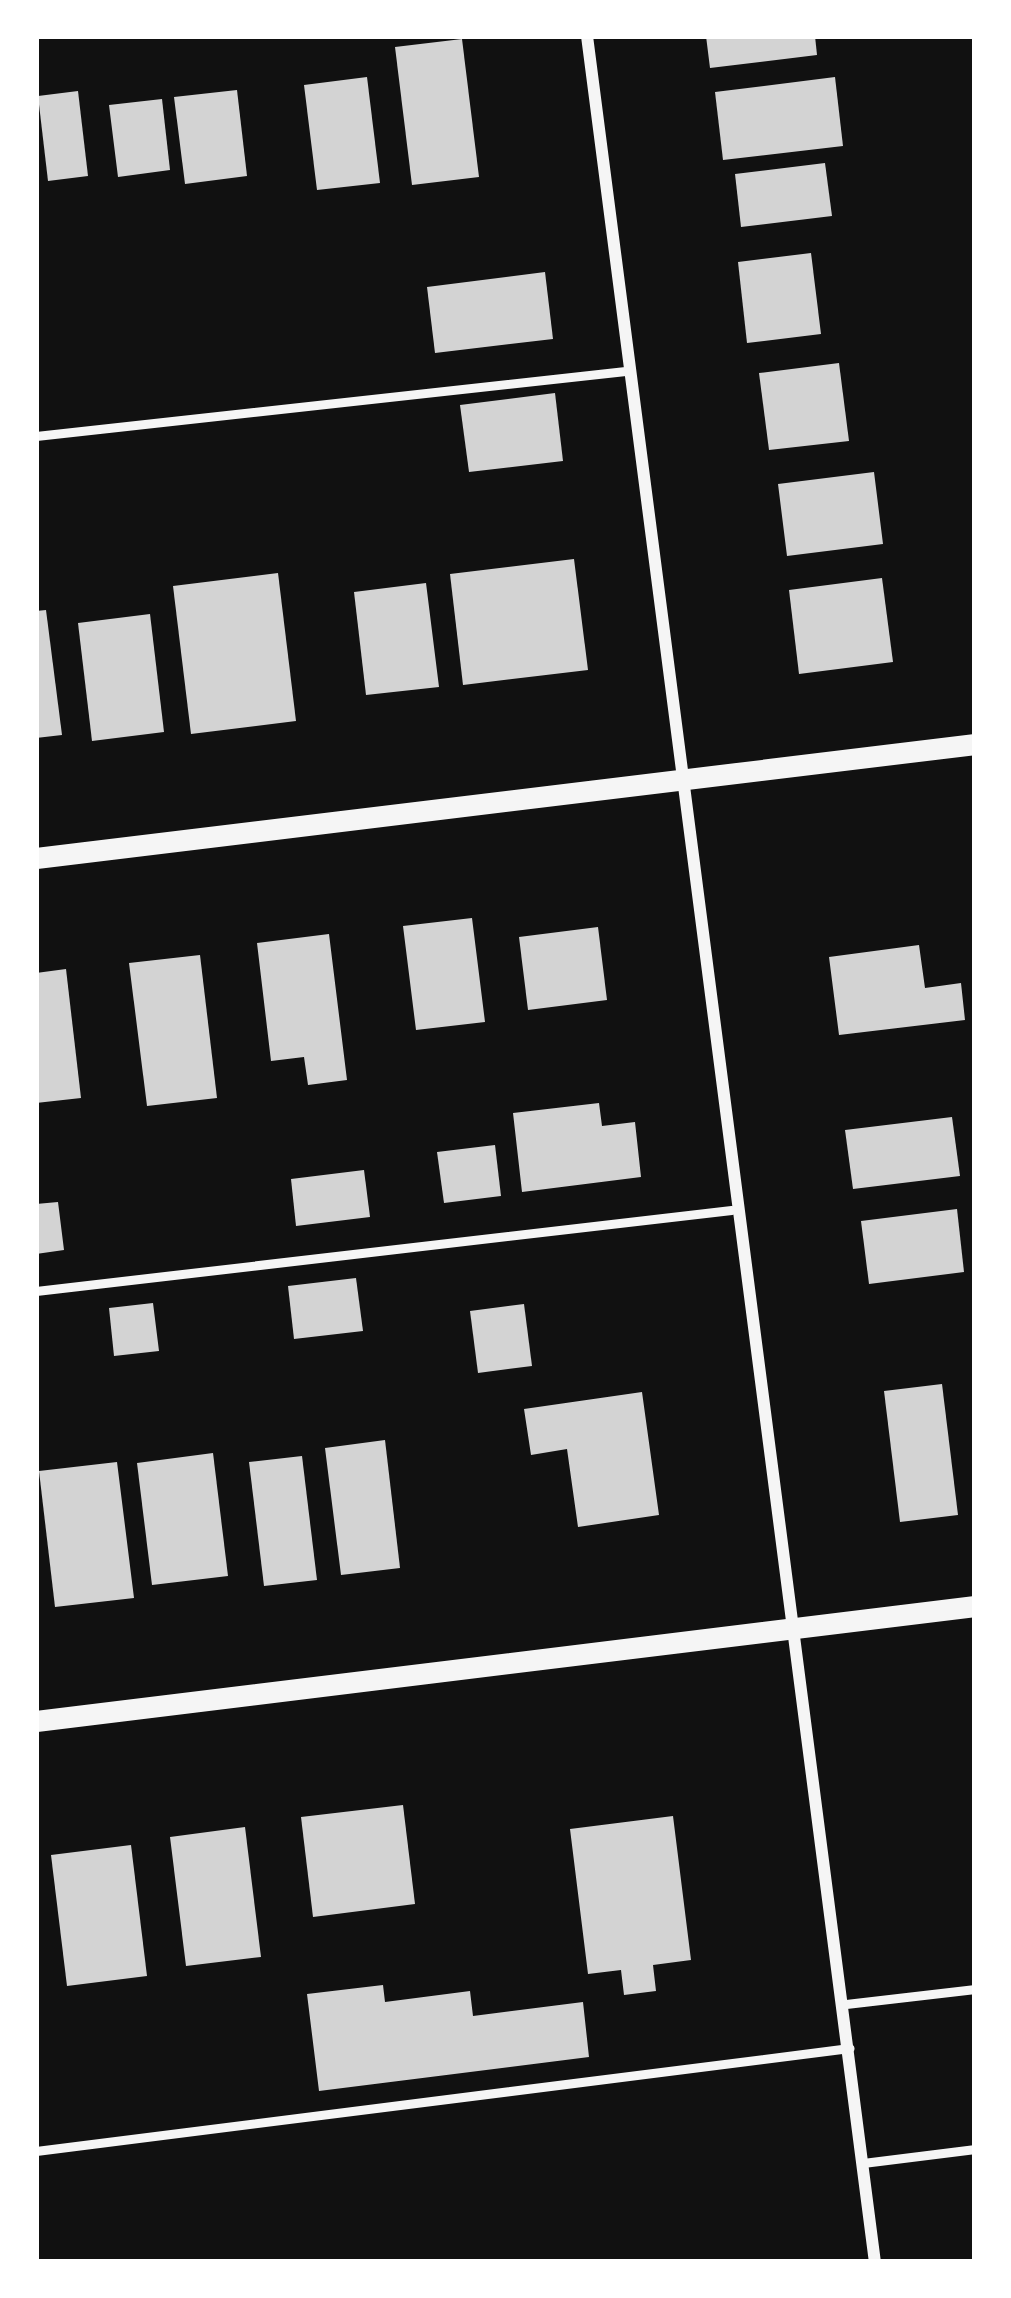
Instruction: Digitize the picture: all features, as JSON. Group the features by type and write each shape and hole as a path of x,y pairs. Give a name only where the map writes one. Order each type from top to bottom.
{"street":[{"path":"587,36 731,1210 846,2004 874,2262"},
{"path":"36,858 676,776 975,744"},
{"path":"36,1721 975,1606"}],"lane":[{"path":"36,436 625,370"},
{"path":"36,1291 731,1210"},
{"path":"846,2004 975,1989"},
{"path":"36,2151 850,2048"},
{"path":"863,2163 975,2149"}],"building":[{"path":"706,36 815,36 817,55 710,68"},
{"path":"462,39 479,177 412,185 395,47"},
{"path":"367,77 380,183 317,190 304,85"},
{"path":"835,77 843,146 723,160 715,92"},
{"path":"237,90 247,176 185,184 174,97"},
{"path":"78,91 88,176 48,181 38,96"},
{"path":"162,99 170,170 118,177 109,105"},
{"path":"825,163 832,216 741,227 735,174"},
{"path":"811,253 821,334 747,343 738,262"},
{"path":"545,272 553,339 435,353 427,287"},
{"path":"839,363 849,441 769,450 759,373"},
{"path":"555,393 563,461 469,472 460,405"},
{"path":"874,472 883,544 787,556 778,484"},
{"path":"574,559 588,670 463,685 450,574"},
{"path":"278,573 296,721 191,734 173,586"},
{"path":"882,578 893,662 799,674 789,590"},
{"path":"426,583 439,687 366,695 354,592"},
{"path":"46,610 62,735 36,738 36,611"},
{"path":"150,614 164,732 92,741 78,623"},
{"path":"472,918 485,1022 416,1030 403,926"},
{"path":"598,927 607,1000 528,1010 519,937"},
{"path":"329,934 347,1080 308,1085 304,1057 271,1061 257,943"},
{"path":"919,945 925,988 961,983 965,1020 839,1035 829,957"},
{"path":"200,955 217,1098 147,1106 129,963"},
{"path":"66,969 81,1098 36,1103 36,973"},
{"path":"599,1103 602,1126 635,1122 641,1177 522,1192 513,1113"},
{"path":"952,1117 960,1176 853,1189 845,1130"},
{"path":"495,1145 501,1196 444,1203 437,1152"},
{"path":"364,1170 370,1217 296,1226 291,1179"},
{"path":"58,1202 64,1250 36,1254 36,1204"},
{"path":"957,1209 964,1272 869,1284 861,1221"},
{"path":"356,1278 363,1331 294,1339 288,1286"},
{"path":"153,1303 159,1351 114,1356 109,1308"},
{"path":"524,1304 532,1366 478,1373 470,1311"},
{"path":"942,1384 958,1515 900,1522 884,1391"},
{"path":"642,1392 659,1515 578,1527 567,1449 531,1455 524,1409"},
{"path":"385,1440 400,1568 341,1575 325,1448"},
{"path":"213,1453 228,1576 152,1585 137,1463"},
{"path":"302,1456 317,1580 264,1586 249,1462"},
{"path":"117,1462 134,1598 55,1607 39,1471"},
{"path":"403,1805 415,1904 313,1917 301,1817"},
{"path":"673,1816 691,1960 653,1965 656,1991 624,1995 621,1970 588,1974 570,1829"},
{"path":"245,1827 261,1957 186,1966 170,1837"},
{"path":"131,1845 147,1976 67,1986 51,1855"},
{"path":"383,1985 385,2002 470,1991 473,2016 583,2002 589,2057 319,2091 307,1994"}]}
